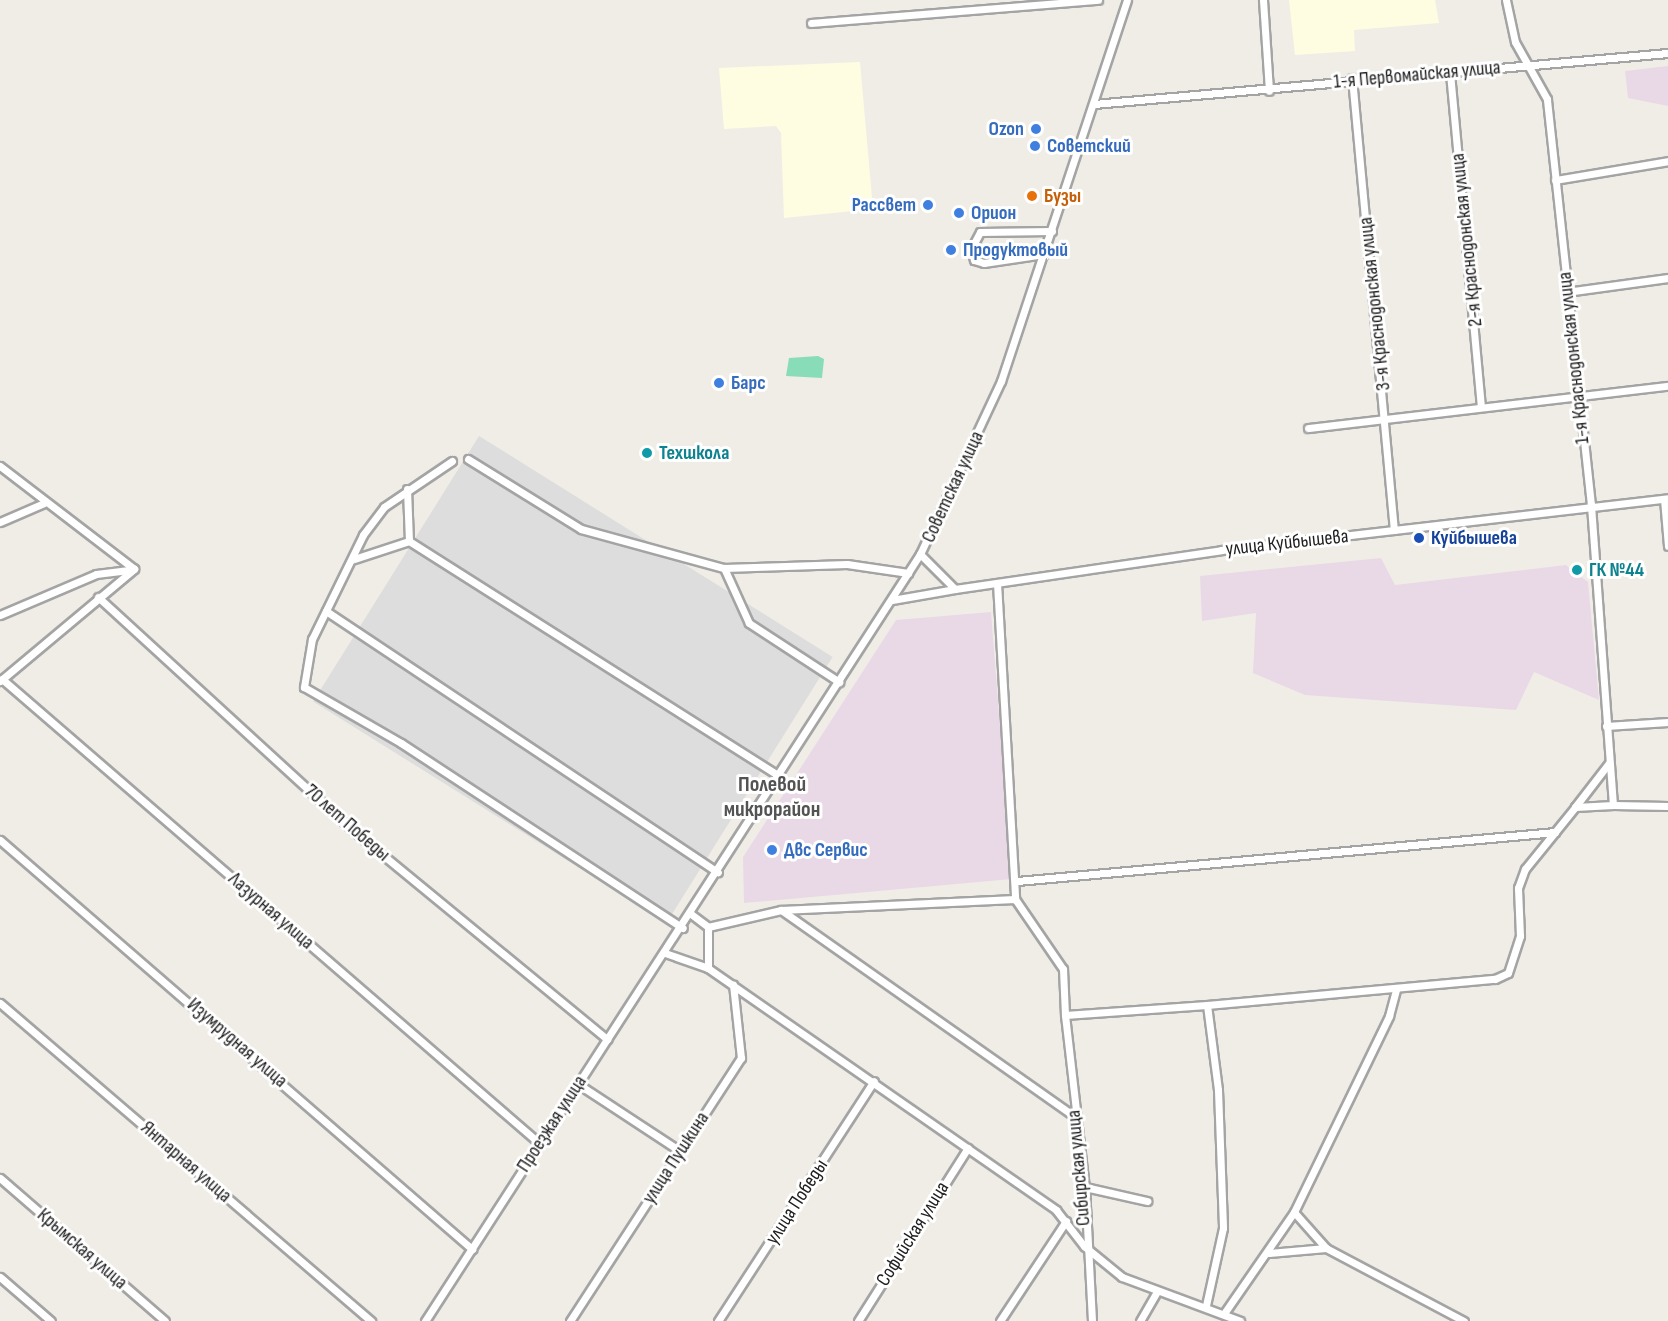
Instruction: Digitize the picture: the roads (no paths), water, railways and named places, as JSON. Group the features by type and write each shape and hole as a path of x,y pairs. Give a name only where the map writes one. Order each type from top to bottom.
{"street":[{"path":"811,22 1098,0"},
{"name":"Советская улица","path":"683,928 920,554 1001,381 1127,0"},
{"path":"1263,0 1269,91"},
{"name":"1-я Краснодонская улица","path":"1506,0 1526,64 1547,99 1566,292 1591,505 1613,805"},
{"name":"1-я Первомайская улица","path":"1094,104 1269,91 1352,78 1450,73 1526,64 1668,53"},
{"name":"2-я Краснодонская улица","path":"1450,73 1481,407"},
{"name":"3-я Краснодонская улица","path":"1352,78 1386,422 1394,530"},
{"path":"1555,180 1668,161"},
{"path":"1044,254 984,263 974,260 971,249 980,232 1052,231"},
{"path":"1566,292 1668,278"},
{"path":"1308,428 1386,422 1481,407 1668,386"},
{"path":"468,459 581,530 724,568 847,564 908,573"},
{"path":"452,461 407,489 384,507 312,639 304,687 402,743 683,928"},
{"path":"0,466 131,570"},
{"path":"407,489 409,541"},
{"path":"1666,499 1668,546"},
{"name":"улица Куйбышева","path":"892,600 997,583 1394,530 1591,505 1666,499"},
{"path":"0,522 44,503"},
{"path":"354,559 409,541"},
{"path":"409,541 779,776"},
{"path":"920,554 955,589"},
{"path":"724,568 749,623 839,681"},
{"path":"1,680 131,570"},
{"path":"0,615 96,574 131,570"},
{"path":"708,927 781,910 1015,899 1017,881 997,583"},
{"name":"70 лет Победы","path":"98,597 350,828 607,1038"},
{"path":"326,611 718,872"},
{"name":"Лазурная улица","path":"1,680 540,1143"},
{"path":"1606,726 1668,722"},
{"path":"1065,1015 1207,1005 1495,979 1508,973 1520,936 1518,888 1525,869 1609,764"},
{"path":"1575,807 1613,805 1668,807"},
{"path":"1017,881 1555,832"},
{"name":"Изумрудная улица","path":"0,840 472,1249"},
{"name":"Сибирская улица","path":"1015,899 1064,969 1065,1015 1075,1118 1085,1186 1084,1246 1092,1321"},
{"path":"781,910 1075,1118"},
{"path":"691,914 708,927"},
{"path":"708,927 708,968"},
{"name":"Проезжая улица","path":"425,1321 607,1038 683,928"},
{"path":"665,953 708,968 874,1081 1066,1221 1084,1246 1122,1277 1157,1291 1225,1312 1240,1321"},
{"name":"улица Пушкина","path":"570,1321 741,1058 732,984"},
{"path":"1225,1312 1253,1266 1269,1253 1294,1212 1389,1016 1396,989"},
{"name":"Янтарная улица","path":"0,1003 371,1321"},
{"path":"1206,1305 1223,1228 1218,1090 1207,1005"},
{"name":"улица Победы","path":"718,1321 874,1081"},
{"path":"578,1084 680,1151"},
{"name":"Софийская улица","path":"858,1321 968,1148"},
{"name":"Крымская улица","path":"0,1178 165,1321"},
{"path":"1085,1186 1148,1201"},
{"path":"1294,1212 1326,1248 1464,1321"},
{"path":"1000,1321 1066,1221"},
{"path":"1269,1253 1326,1248"},
{"path":"0,1277 51,1321"},
{"path":"1140,1321 1157,1291"}],"place":[{"name":"Ozon","path":"1036,129"},
{"name":"Советский","path":"1035,146"},
{"name":"Бузы","path":"1032,196"},
{"name":"Рассвет","path":"928,205"},
{"name":"Орион","path":"959,213"},
{"name":"Продуктовый","path":"951,250"},
{"name":"Барс","path":"719,383"},
{"name":"Техшкола","path":"647,453"},
{"name":"Куйбышева","path":"1419,538"},
{"name":"ГК №44","path":"1577,570"},
{"name":"Двс Сервис","path":"772,850"}],"district":[{"name":"Полевой микрорайон","path":"772,796"}]}
